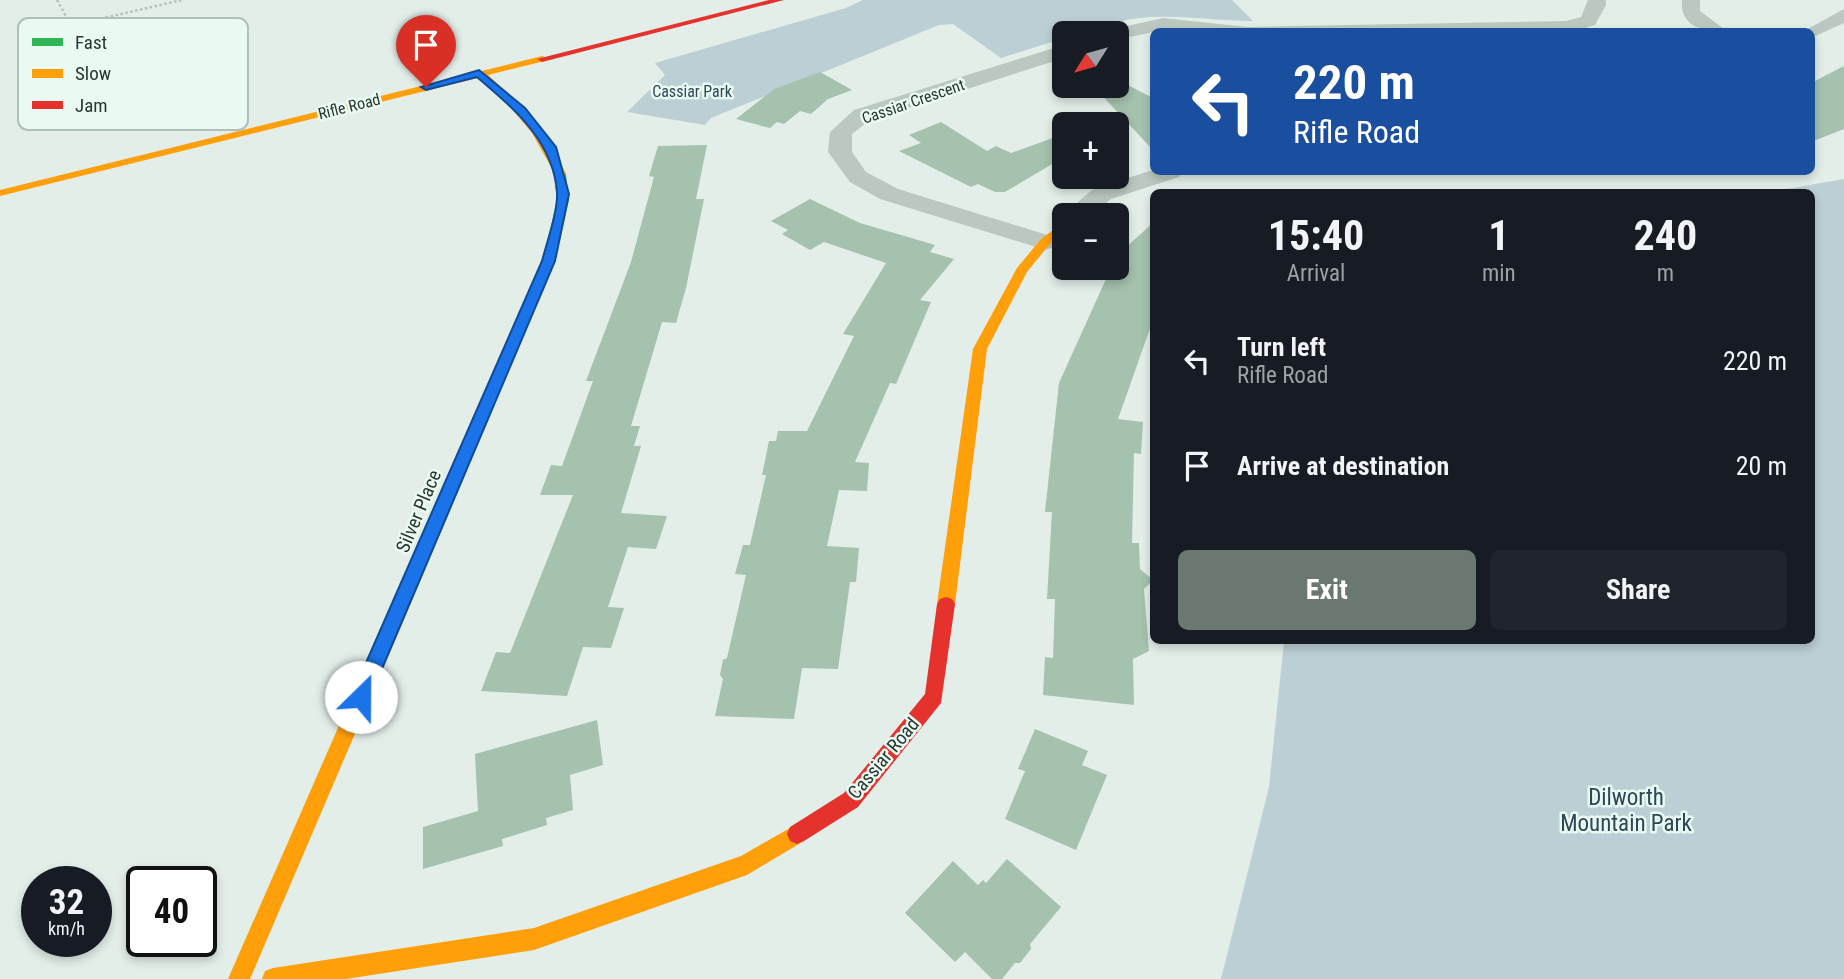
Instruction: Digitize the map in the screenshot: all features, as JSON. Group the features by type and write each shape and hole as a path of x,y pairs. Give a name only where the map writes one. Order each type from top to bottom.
{"street":[{"name":"Rifle Road","path":"0,193 780,0"},
{"path":"1503,28 1567,27 1588,21 1597,0"},
{"path":"1691,0 1690,13 1713,28"},
{"path":"1815,31 1844,15"},
{"path":"1129,31 1163,23 1210,28"},
{"path":"1815,33 1844,41"},
{"name":"Cassiar Crescent","path":"1045,242 889,194 858,177 840,152 841,132 862,115 1052,55"},
{"name":"Silver Place","path":"239,979 549,261 563,194 551,147 522,110 479,73"},
{"path":"1090,203 1101,194 1161,175"},
{"name":"Cassiar Road","path":"272,979 534,939 747,865 851,800 934,697 980,349 1021,271 1052,236"}],"path":[{"path":"57,0 67,18"},
{"path":"104,18 182,0"}],"green space":[{"name":"Cassiar Park","path":"863,0 1232,0 1253,21 1167,17 1125,21 1052,21 1052,42 1001,58 953,24 939,25 711,118 705,125 627,112 665,75 655,63 846,8"},
{"name":"Dilworth Mountain Park","path":"1844,179 1844,979 1221,979 1269,787 1284,644 1815,644 1815,189 1786,189"}],"building":[{"path":"1844,66 1844,129 1815,140 1815,81"},
{"path":"820,72 852,90 828,99 811,114 800,111 784,124 777,122 770,128 736,119 774,89"},
{"path":"1129,86 1150,96 1150,147 1129,124 1129,112 1117,112 1104,98 1129,98"},
{"path":"941,122 987,151 996,146 1011,153 1052,138 1052,164 1005,192 995,192 978,184 971,187 899,151 921,143 909,135"},
{"path":"707,145 696,199 704,199 686,288 676,323 662,322 631,426 640,426 634,446 641,446 621,513 667,516 656,549 628,547 608,607 624,608 611,648 583,647 567,696 481,691 496,652 510,653 573,495 540,495 551,465 562,466 593,381 586,381 631,262 654,177 649,176 658,146"},
{"path":"810,199 860,223 935,245 930,252 954,259 920,300 931,302 896,384 890,383 855,462 869,463 867,491 839,490 827,546 859,548 856,582 850,582 838,669 802,668 794,719 715,716 723,679 720,675 723,660 727,658 746,575 735,574 743,545 750,545 766,475 762,475 769,441 776,441 778,431 807,431 854,336 843,334 886,263 824,242 810,250 782,234 788,230 771,221"},
{"path":"1150,226 1150,328 1118,419 1143,422 1141,454 1134,453 1132,543 1139,543 1140,569 1150,577 1150,583 1144,589 1149,651 1133,659 1134,705 1043,695 1045,657 1053,658 1055,599 1047,599 1052,512 1045,512 1059,383 1106,280 1129,280 1129,244"},
{"path":"597,720 603,765 570,775 573,810 546,818 547,825 502,839 503,846 423,869 423,827 478,811 475,754"},
{"path":"1035,729 1088,751 1082,765 1107,775 1076,850 1005,819 1025,771 1018,769"},
{"path":"1007,859 1061,907 1030,944 1031,949 1020,963 1015,963 1002,979 992,979 965,952 955,962 905,913 953,861 978,885 983,880 986,883"}],"traffic: fast":[{"path":"407,591 549,261 563,200 560,174"}],"traffic: slow":[{"path":"0,193 542,59"},
{"path":"479,73 536,131 560,174"},
{"path":"946,604 980,349 1021,271 1052,236"},
{"path":"239,979 407,591"},
{"path":"273,979 534,939 747,865 797,834"}],"traffic: jam":[{"path":"542,59 780,0"},
{"path":"797,834 851,800 934,697 946,604"}],"route":[{"path":"361,697 549,261 563,194 551,147 522,110 479,73 426,87"}]}
